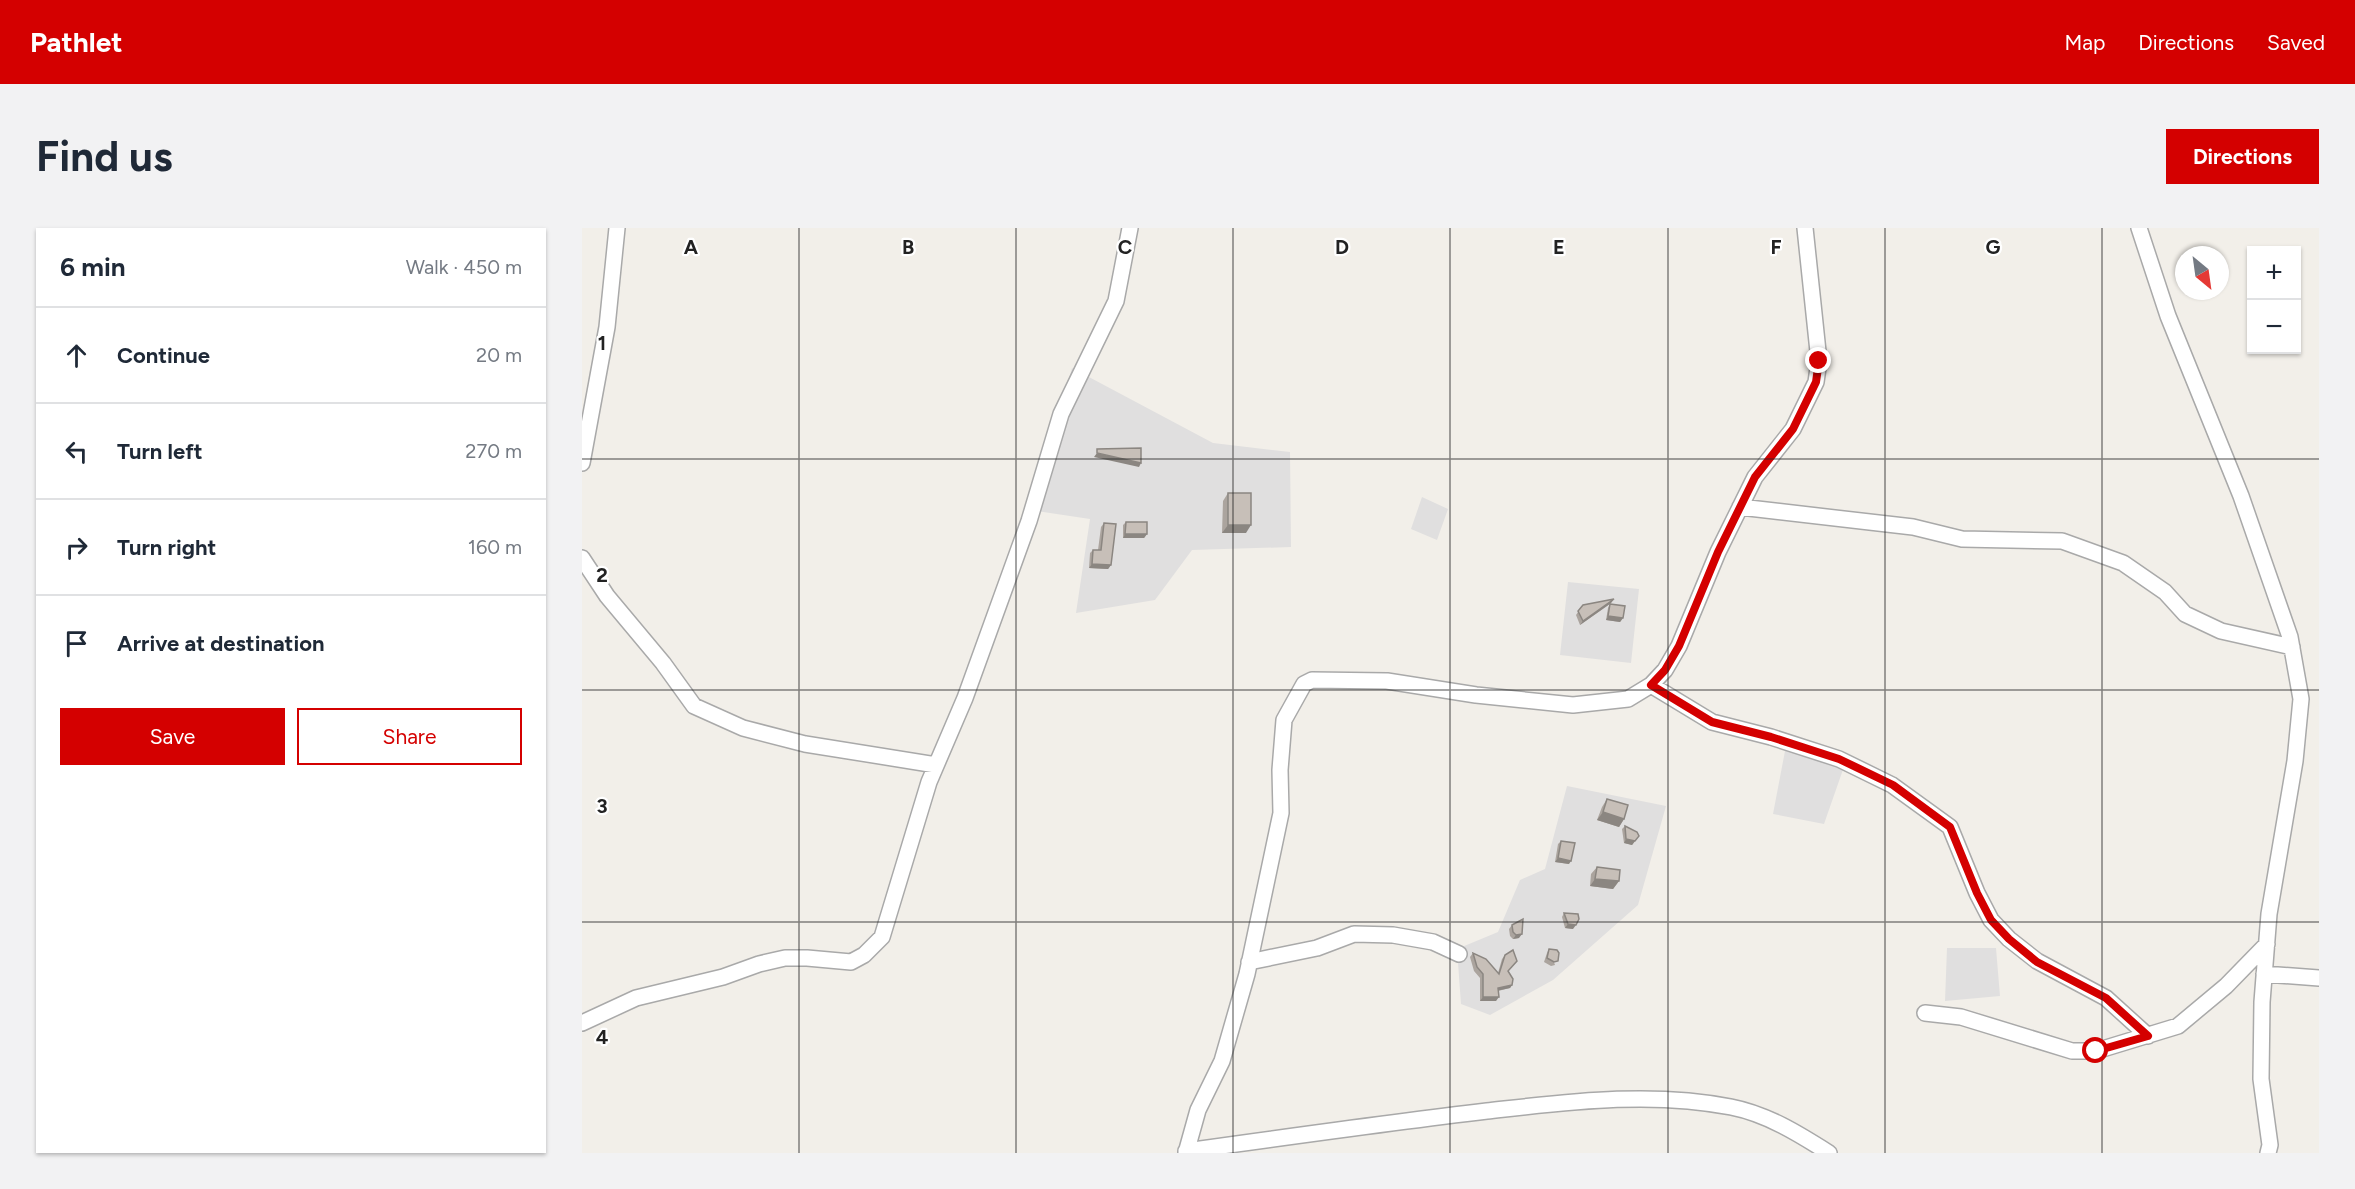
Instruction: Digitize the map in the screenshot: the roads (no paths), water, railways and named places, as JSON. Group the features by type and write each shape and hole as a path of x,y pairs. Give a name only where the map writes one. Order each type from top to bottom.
{"street":[{"path":"582,463 607,327 617,228"},
{"path":"582,1023 636,998 723,977 759,964 785,958 851,962 864,955 882,937 936,765 965,698 1029,521 1061,414 1116,301 1130,228"},
{"path":"1805,228 1819,361 1816,382 1793,429 1755,477 1718,552 1679,646 1665,670 1651,685 1628,699 1573,705 1476,695 1387,681 1312,680 1304,684 1284,720 1280,770 1281,813 1249,962 1222,1061 1198,1110 1186,1152 1454,1115 1544,1105 1654,1098 1733,1107 1787,1127 1829,1153"},
{"path":"2139,228 2172,327 2241,496 2292,648 2301,699 2295,761 2264,974 2261,1079 2270,1144 2268,1153"},
{"path":"1740,507 1913,527 1962,539 2062,541 2123,562 2165,592 2186,614 2221,631 2292,648"},
{"path":"582,558 608,596 663,663 694,706 743,728 805,744 936,765"},
{"path":"1651,685 1712,722 1771,737 1839,759 1893,785 1950,827 1977,893 1991,920 2009,939 2037,962 2106,998 2148,1036"},
{"path":"1249,962 1317,948 1354,934 1393,935 1433,942 1459,954"},
{"path":"1925,1013 1961,1017 2072,1051 2096,1051 2178,1026 2226,986 2267,944"},
{"path":"2264,974 2319,978"}]}
